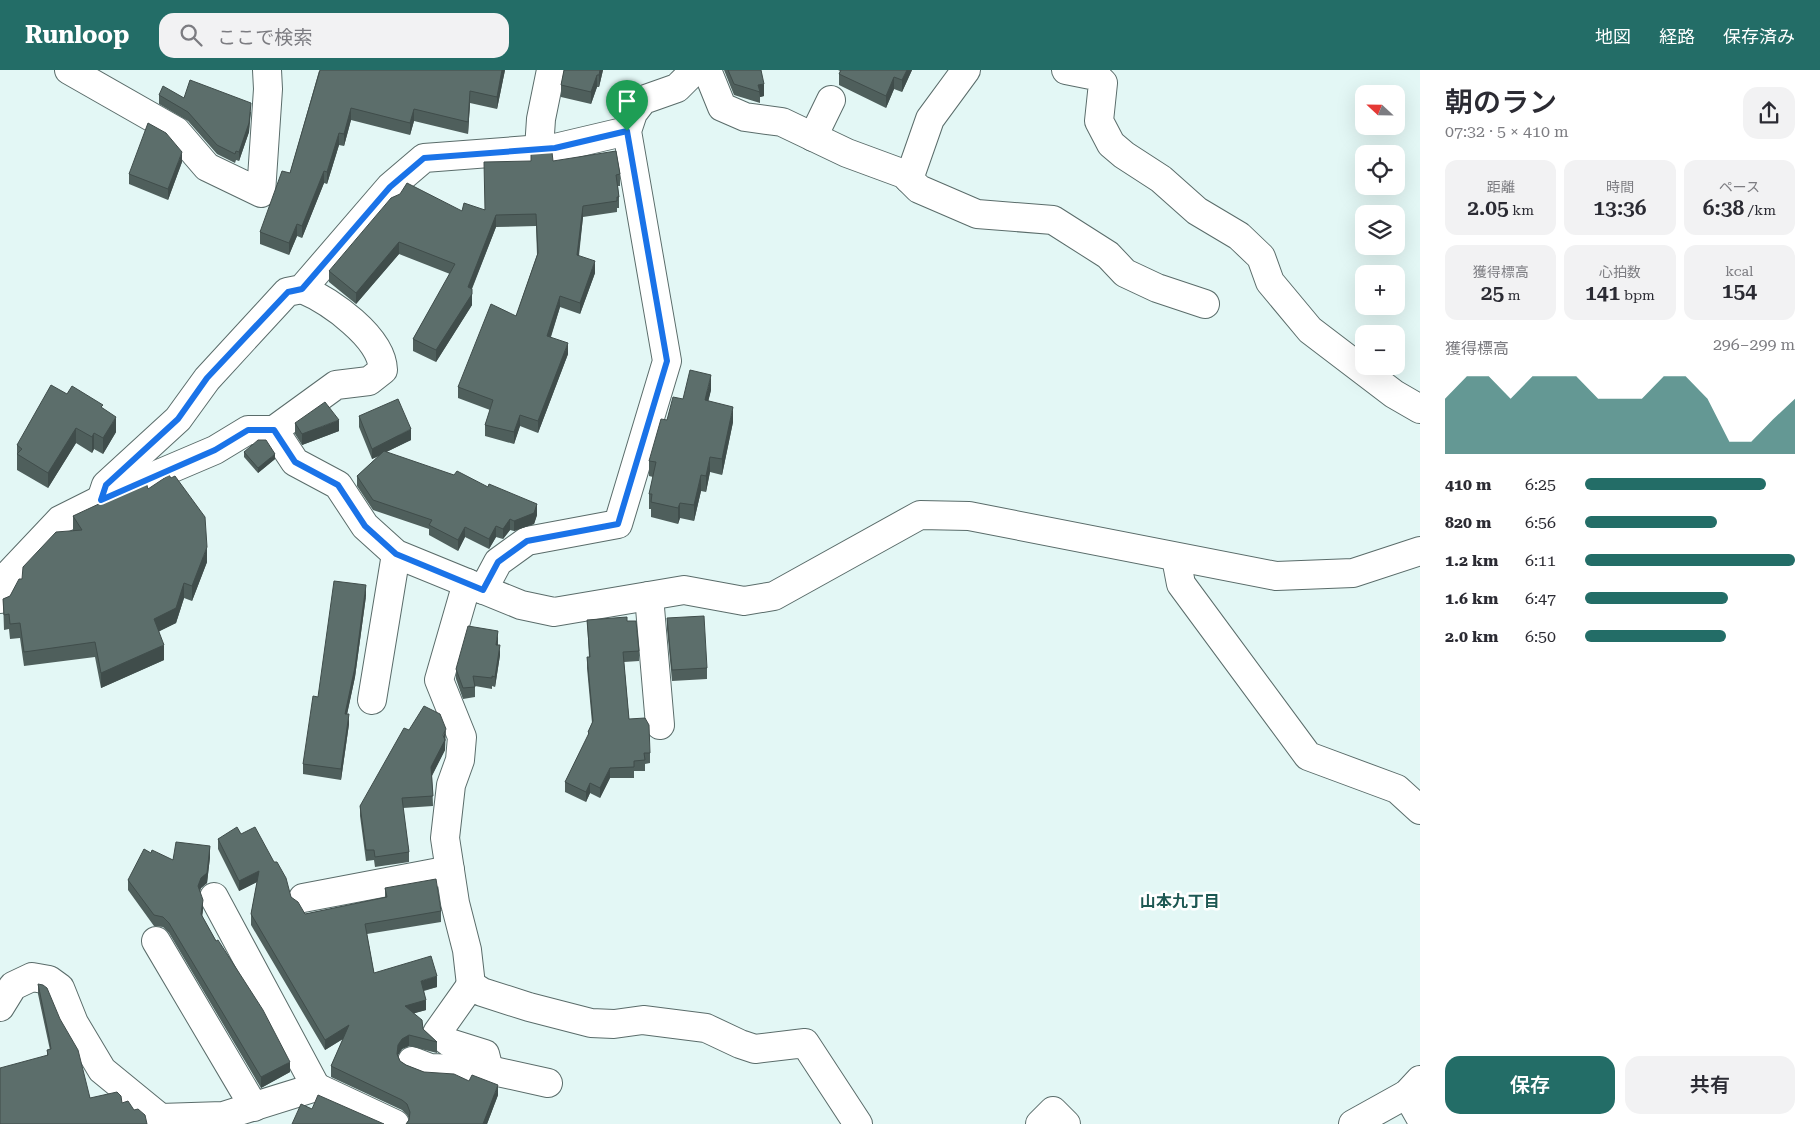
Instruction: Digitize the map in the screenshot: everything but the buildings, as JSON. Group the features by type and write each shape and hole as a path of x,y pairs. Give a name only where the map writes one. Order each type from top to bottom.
{"street":[{"path":"70,70 176,131 207,167 262,193 268,89 266,70"},
{"path":"539,148 541,119 551,70"},
{"path":"910,178 931,122 930,119 966,70"},
{"path":"1066,70 1096,76 1103,83 1099,121 1111,144 1161,179 1197,211 1239,236 1262,257 1270,282 1310,330 1394,394 1420,409"},
{"path":"548,1083 489,1053 450,1043 437,1033 471,985 445,838 446,812 451,785 460,760 462,737 439,680 475,586 498,562 527,541 618,524 667,361 627,131 633,113 643,100 677,88 694,71 722,107 745,118 771,119 782,122 910,178 919,189 977,214 1053,220 1108,255 1125,273 1157,288 1205,304"},
{"path":"813,137 832,100"},
{"path":"101,500 106,485 178,419 207,378 288,292 302,289 390,187 424,158 555,148 627,131"},
{"path":"0,599 10,573 60,520 215,450 248,430 274,430 336,385 369,381 383,370 383,361 378,350 366,335 322,299 302,289"},
{"path":"274,430 295,462 338,485 365,526 396,554 521,605 554,612 684,590 744,601 774,596 920,514 969,516 1176,558 1276,576 1353,573 1420,551"},
{"path":"372,700 396,554"},
{"path":"1176,558 1181,584 1308,756 1397,789 1420,810"},
{"path":"649,596 660,725"},
{"path":"303,898 450,870"},
{"path":"214,897 316,1087 395,1124"},
{"path":"156,941 254,1107"},
{"path":"0,1007 13,986 32,977 49,980 60,988 74,1023 102,1070 164,1121 223,1116 316,1087"},
{"path":"471,985 482,992 529,1007 591,1023 614,1024 643,1020 706,1028 755,1049 805,1043 858,1124"},
{"path":"412,1061 430,1068 489,1053"},
{"path":"1353,1124 1416,1097"},
{"path":"1040,1124 1053,1111 1066,1124"}],"district":[{"name":"山本九丁目","path":"1180,901"}],"route":[{"path":"627,131 667,361 618,524 527,541 498,562 483,590 396,554 365,526 338,485 295,462 274,430 248,430 215,450 101,500 106,485 178,419 207,378 288,292 302,289 390,187 424,158 440,155 555,148 627,131"}]}
